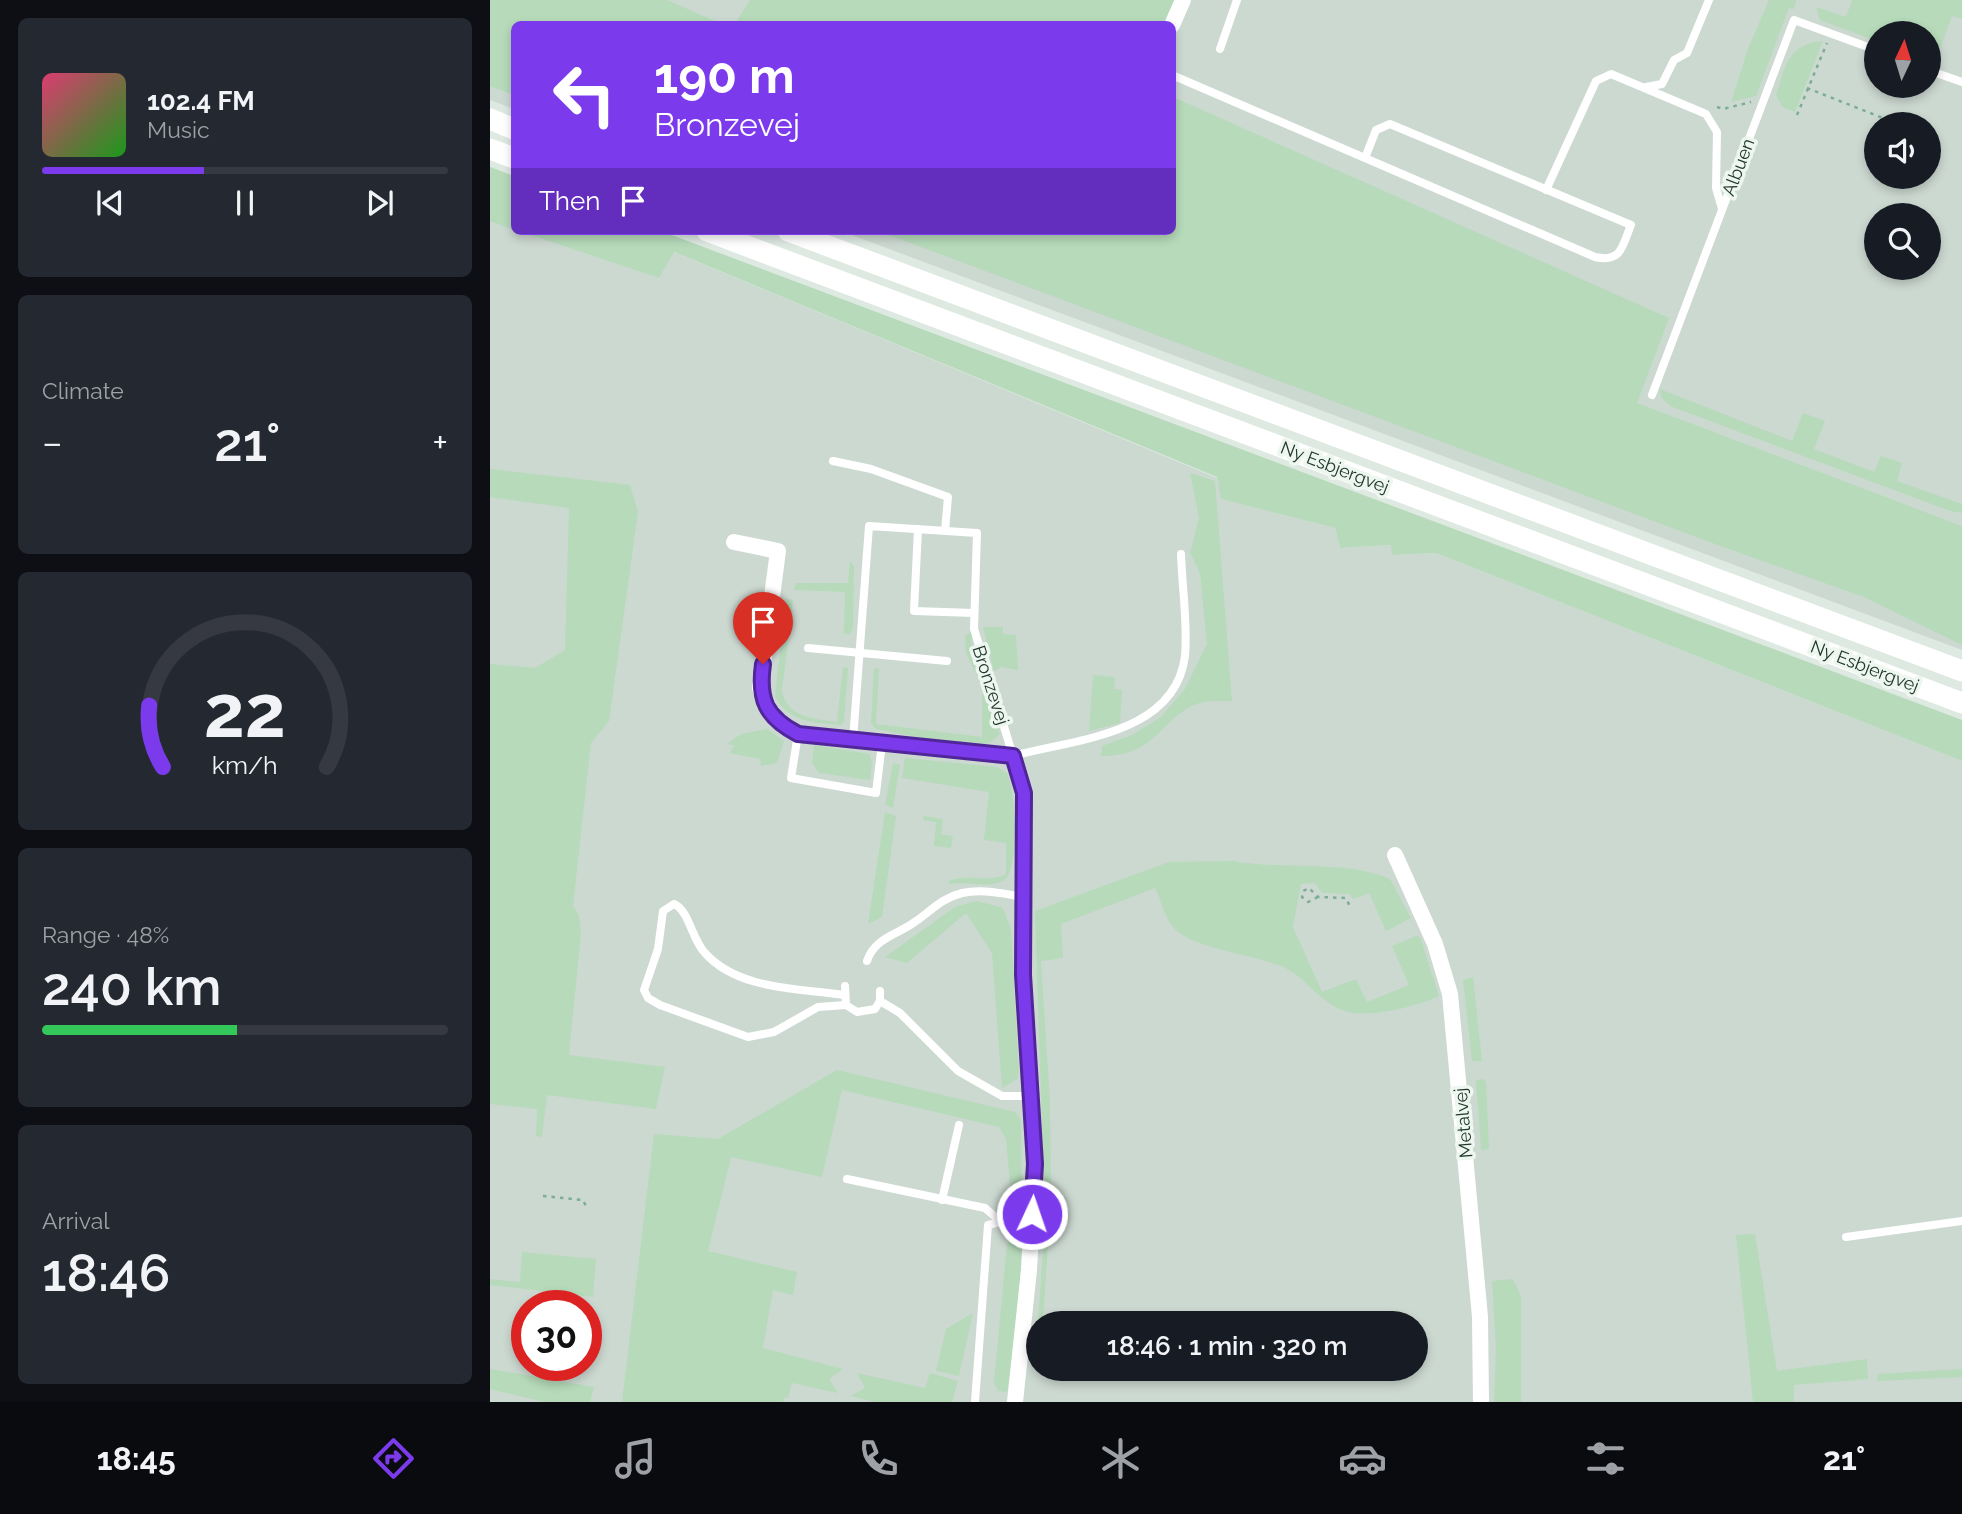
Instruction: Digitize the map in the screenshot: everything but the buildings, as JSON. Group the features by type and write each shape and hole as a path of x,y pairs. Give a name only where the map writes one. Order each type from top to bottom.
{"street":[{"path":"1174,21 1183,0"},
{"path":"490,119 511,128"},
{"path":"490,149 511,158"},
{"name":"Ny Esbjergvej","path":"718,235 1962,703"},
{"name":"Ny Esbjergvej","path":"799,235 1962,671"},
{"path":"734,541 778,551 760,688 767,707 780,724 798,734 1013,756"},
{"name":"Bronzevej","path":"1013,756 1024,793 1023,975 1035,1164 1015,1402"},
{"name":"Metalvej","path":"1395,855 1435,944 1450,994 1479,1317 1481,1402"}],"lane":[{"path":"1220,50 1237,0"},
{"path":"1646,87 1662,84 1674,60 1687,53 1709,0"},
{"name":"Albuen","path":"1652,396 1794,20 1864,46"},
{"path":"1546,190 1596,81 1611,74 1706,114 1717,132 1715,178 1722,209"},
{"path":"1941,75 1962,82"},
{"path":"1176,77 1595,257 1608,260 1619,254 1631,225 1390,124 1376,130 1365,158"},
{"path":"834,461 871,469 948,497 945,531 869,526 853,740"},
{"path":"918,529 914,611 974,613"},
{"name":"Bronzevej","path":"945,531 977,533 974,629 1013,756"},
{"path":"1013,756 1139,722 1164,704 1177,684 1185,656 1181,554"},
{"path":"808,648 947,661"},
{"path":"798,734 791,778 876,793 882,743"},
{"path":"867,961 870,951 881,940 916,922 940,901 964,892 996,892 1022,897"},
{"path":"846,1005 818,1007 774,1032 748,1037 660,1005 648,998 644,990 658,949 663,911 674,904 686,916 691,934 704,953 722,969 762,983 844,990 846,1005 851,1010 866,1013 874,1009 880,996 958,1071 1002,1096 1030,1097"},
{"path":"942,1200 959,1125"},
{"path":"847,1179 985,1208 1001,1222"},
{"path":"975,1402 988,1225 1032,1214"},
{"path":"1846,1237 1962,1221"}],"path":[{"path":"1797,115 1831,34"},
{"path":"1807,88 1868,112"},
{"path":"1711,104 1723,109 1764,98"},
{"path":"1318,897 1309,888 1303,891 1302,897 1308,902 1318,897 1346,898 1351,909"},
{"path":"543,1196 583,1200 587,1208"}],"shaded area":[{"path":"490,0 1962,0 1962,650 852,235 1176,235 1176,21 511,21 511,108 490,100"},
{"path":"490,178 511,187 511,235 633,235 1217,478 1222,499 1335,528 1340,548 1392,545 1393,555 1436,553 1962,761 1962,1402 490,1402"}],"green space":[{"path":"490,0 667,0 715,21 511,21 511,94 490,86"},
{"path":"750,0 1175,0 1166,21 737,21"},
{"path":"1769,0 1796,0 1794,9 1789,8 1756,96 1731,102 1748,49"},
{"path":"1852,0 1962,0 1962,19 1952,16 1941,46 1941,21 1864,21 1864,36 1820,20 1816,7 1846,17"},
{"path":"1823,41 1795,112 1782,107 1776,95 1790,58 1802,46"},
{"path":"1176,98 1669,318 1637,403 1962,526 1962,645 1864,597 1723,547 889,235 1176,235"},
{"path":"490,167 511,175 511,229 490,221"},
{"path":"531,235 672,235 1962,720 1962,761 1436,553 1392,555 1391,545 1340,548 1335,528 1221,499 1217,477 674,252 659,278"},
{"path":"1660,389 1792,441 1803,413 1825,421 1814,449 1874,472 1881,456 1902,463 1897,481 1962,504 1962,513 1950,511 1670,406 1661,397"},
{"path":"490,469 630,485 638,512 609,721 591,743 573,906 579,916 581,933 569,1055 665,1067 656,1109 547,1095 542,1137 536,1136 537,1109 490,1104 490,664 535,668 565,650 569,508 490,497"},
{"path":"1190,473 1215,481 1232,701 1198,703 1181,713 1144,745 1119,755 1101,756 1102,746 1132,735 1161,717 1185,689 1207,644 1200,573 1190,553 1199,518"},
{"path":"850,561 854,566 853,627 850,634 844,634 845,592 794,590 796,583 848,583"},
{"path":"786,599 793,600 782,691 785,700 803,716 837,722 843,667 848,668 844,722 840,725 803,720 787,712 775,696"},
{"path":"983,627 1003,627 1003,634 1016,635 1018,670 1001,667 994,671"},
{"path":"974,629 971,641 1000,734 988,743 976,745 948,743 876,729 871,723 874,669 879,668 876,724 982,737 982,686 966,653 965,636"},
{"path":"1093,675 1115,677 1114,689 1122,690 1120,723 1089,731"},
{"path":"767,729 784,741 777,763 761,766 760,759 730,753 734,745 727,744 741,734"},
{"path":"814,745 869,754 872,762 870,780 819,773 812,763"},
{"path":"905,758 997,767 1007,773 1013,795 1015,829 1012,861 1004,880 992,884 949,884 949,881 956,879 1006,875 1006,843 984,840 989,792 902,778"},
{"path":"893,763 900,765 893,808 885,805"},
{"path":"885,812 896,816 882,917 868,924"},
{"path":"924,816 943,819 941,834 953,836 951,848 934,846 936,822 923,820"},
{"path":"1232,861 1334,867 1373,873 1390,879 1411,918 1386,931 1369,893 1353,899 1349,894 1322,893 1315,883 1301,884 1293,927 1322,992 1356,979 1367,1002 1409,985 1392,946 1416,936 1420,937 1439,996 1393,1010 1355,1013 1337,1008 1289,970 1182,935 1170,923 1155,888 1061,924 1063,958 1041,961 1050,1102 1051,1194 1044,1311 1039,1311 1045,1221 1035,911 1169,862"},
{"path":"977,901 1003,908 1011,929 1019,1072 1017,1079 1002,1088 992,953 966,913 907,963 885,957 955,907"},
{"path":"1473,977 1482,1061 1472,1061 1463,980"},
{"path":"837,1070 1015,1112 1021,1120 1022,1201 1007,1199 1011,1195 1006,1139 999,1127 842,1090 822,1177 731,1157 708,1251 797,1272 793,1295 773,1290 763,1348 843,1369 829,1379 838,1393 792,1383 788,1398 784,1398 783,1402 622,1402 654,1134 718,1139"},
{"path":"1482,1079 1486,1082 1489,1149 1481,1150 1476,1080"},
{"path":"1755,1234 1777,1371 1867,1359 1868,1379 1794,1385 1794,1402 1753,1402 1736,1235"},
{"path":"1018,1240 1022,1246 1017,1325 1007,1392 998,1391 994,1383 1007,1243"},
{"path":"522,1252 596,1259 594,1290 533,1290 490,1285 490,1279 520,1282"},
{"path":"1513,1279 1521,1296 1521,1402 1494,1402 1496,1348 1492,1281"},
{"path":"973,1313 959,1376 936,1371 946,1329"},
{"path":"490,1369 511,1373 511,1381 559,1381 594,1387 590,1402 544,1402 490,1389"},
{"path":"1962,1369 1962,1377 1877,1381 1878,1374"},
{"path":"857,1373 925,1388 930,1373 958,1381 952,1402 874,1402 851,1396 865,1388"}],"route":[{"path":"763,664 760,688 767,707 780,724 798,734 1013,756 1024,793 1023,975 1035,1164 1032,1214"}]}
